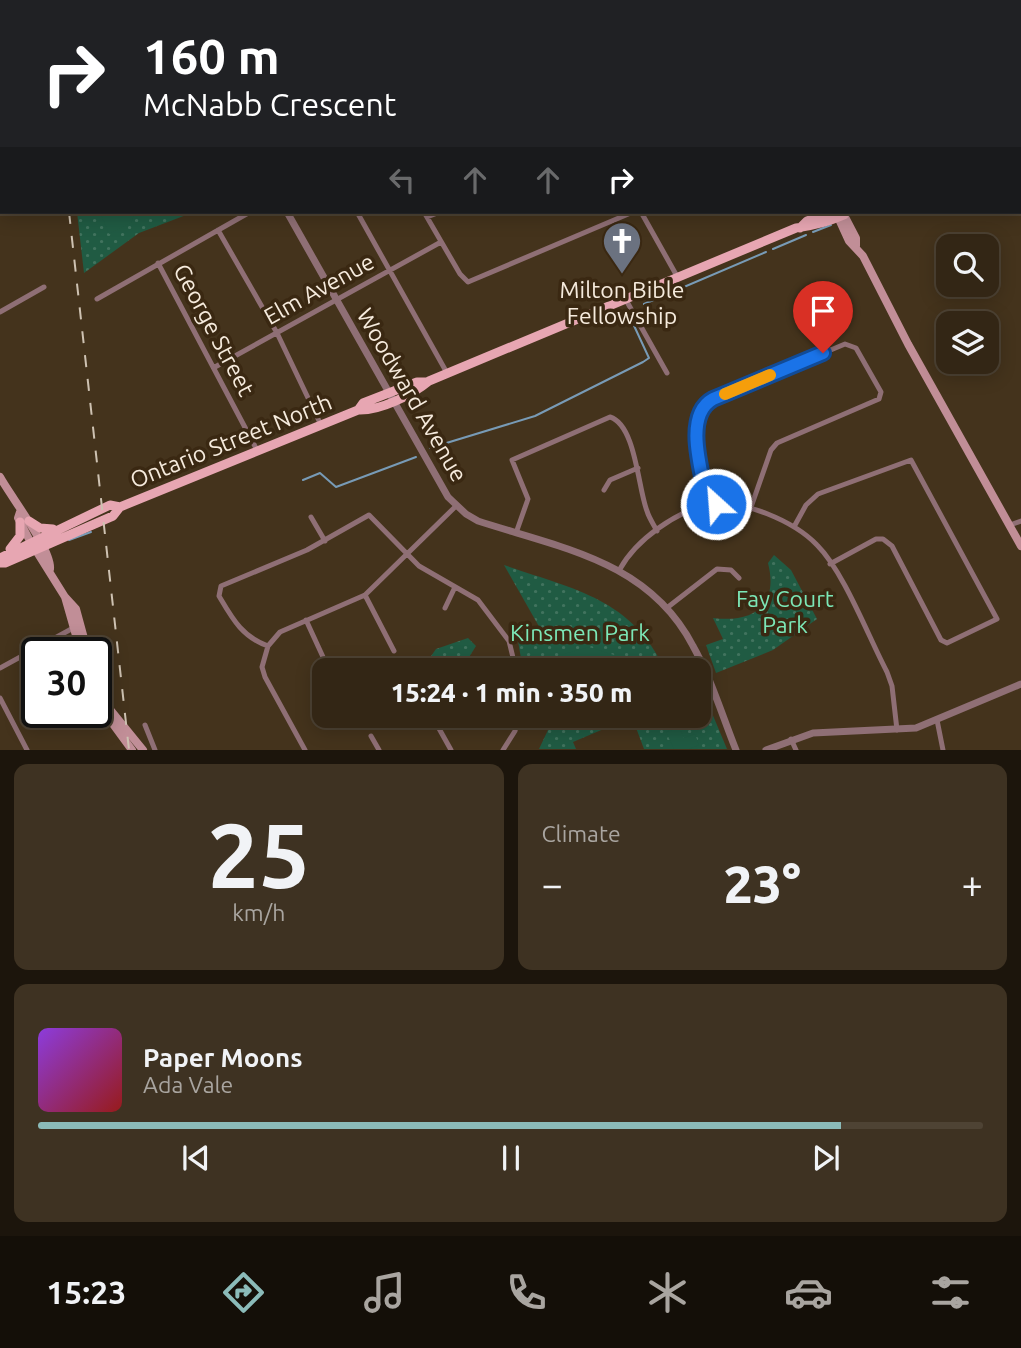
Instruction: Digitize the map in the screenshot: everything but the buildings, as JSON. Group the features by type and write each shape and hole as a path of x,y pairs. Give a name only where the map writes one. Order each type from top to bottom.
{"main road":[{"name":"Ontario Street North","path":"36,544 113,516 120,507 358,410 363,403 391,397 417,382 428,382 835,214"},
{"path":"839,214 856,238 856,246 1021,546"},
{"path":"0,477 65,597 83,637"},
{"name":"Ontario Street North","path":"36,544 55,530 110,505 120,507"},
{"path":"23,518 40,527 55,530"},
{"path":"23,518 20,536 2,557 5,564 36,544"},
{"path":"78,625 79,637"},
{"path":"112,712 144,750"},
{"path":"112,723 132,750"}],"street":[{"path":"97,299 246,214"},
{"name":"Woodward Avenue","path":"288,214 456,506 478,521 620,569 668,607 698,654 736,750"},
{"path":"359,214 447,373"},
{"path":"426,214 462,278 468,282 628,214"},
{"path":"642,214 678,278"},
{"path":"218,230 276,333 321,425"},
{"name":"Elm Avenue","path":"215,367 441,242"},
{"name":"George Street","path":"158,263 258,452"},
{"path":"0,312 44,287"},
{"path":"626,300 667,373"},
{"path":"708,505 696,425 703,406 713,399 845,344 856,348 881,392 879,399 777,443 771,450 750,510"},
{"path":"516,533 528,499 512,460 610,417 620,425 638,468 645,507 657,531"},
{"path":"795,525 806,505 818,494 911,460 997,620 947,643 941,640 892,546 883,539 876,539 830,564"},
{"path":"604,490 610,480 638,468"},
{"path":"620,569 632,550 657,531 708,505 737,505 795,525 818,546 830,564 887,672 892,686 897,730"},
{"path":"305,750 265,677 262,667 268,646 288,627 365,595 456,506"},
{"path":"268,646 241,630 219,596 218,590 227,582 325,541 363,516 369,516 409,553 419,566 478,600 494,617 509,641 513,658"},
{"path":"311,517 325,541"},
{"path":"1010,525 1021,521"},
{"path":"668,607 717,569 731,570 739,579"},
{"path":"445,608 455,587"},
{"path":"365,595 394,650"},
{"path":"306,620 323,658"},
{"path":"0,668 78,625"},
{"path":"766,750 813,733 916,728 1021,684"},
{"path":"0,698 27,750"},
{"path":"937,720 943,750"},
{"path":"145,725 155,750"},
{"path":"439,728 452,750"},
{"path":"503,750 515,728"},
{"path":"371,736 379,750"},
{"path":"792,739 796,750"}],"green space":[{"path":"77,214 189,214 139,233 84,273"},
{"path":"101,214 134,214 131,223 109,234"},
{"name":"Fay Court Park","path":"774,555 791,570 817,619 773,650 716,673 706,645 723,639 713,618 740,618 760,608 770,590 768,563"},
{"name":"Kinsmen Park","path":"504,565 577,590 618,611 636,627 658,658 521,658 518,641 541,630"},
{"path":"468,638 476,646 468,658 430,658 436,649"},
{"path":"589,647 614,655 613,658 560,658 564,654"},
{"path":"711,711 727,749 644,749 636,728 711,728"},
{"path":"606,728 573,742 576,749 539,749 548,730"},
{"path":"679,728 684,738 695,734 699,745 689,749 674,749 666,732"}],"waterway":[{"path":"813,232 831,225"},
{"path":"773,249 806,235"},
{"path":"644,304 766,252"},
{"path":"430,448 535,416 643,362 649,358 630,317"},
{"path":"303,480 320,473 336,487 416,457"},
{"path":"69,540 91,532"}],"railway":[{"path":"69,214 129,750"}],"slow traffic":[{"path":"725,394 770,375"}],"place":[{"name":"Milton Bible Fellowship","path":"622,275"}],"route":[{"path":"716,504 708,505 697,435 696,420 702,407 713,399 823,353"}]}
